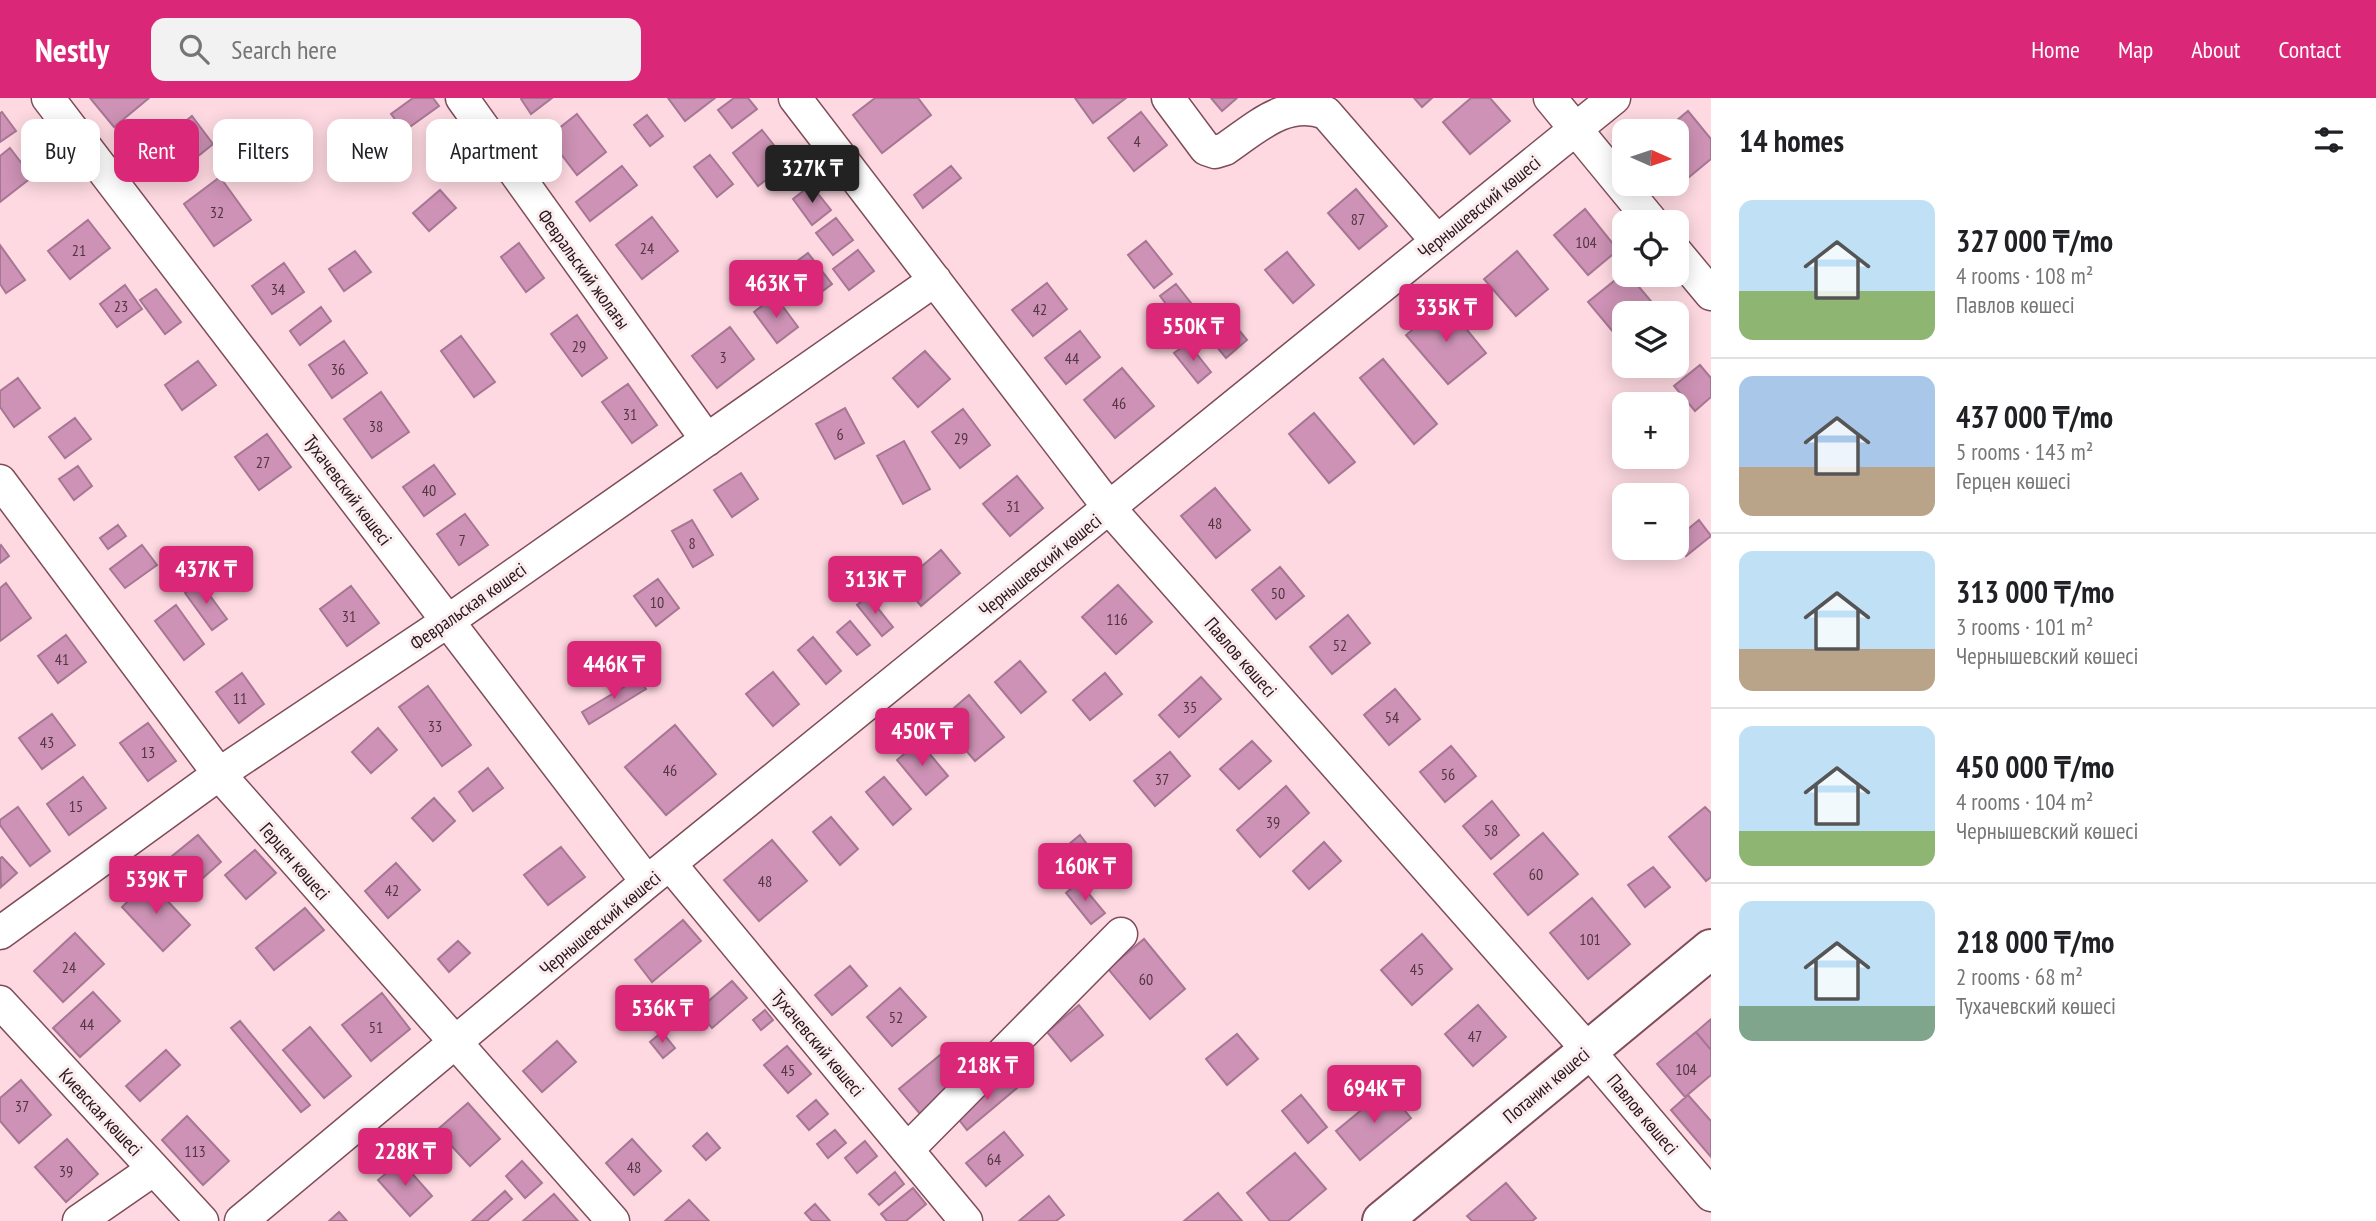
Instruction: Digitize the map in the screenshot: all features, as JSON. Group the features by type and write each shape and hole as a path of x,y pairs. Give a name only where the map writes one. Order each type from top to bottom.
{"main road":[{"name":"Потанин көшесі","path":"1382,1221 1711,948"}],"street":[{"name":"Тухачевский көшесі","path":"48,98 449,621 659,873 907,1150 965,1221"},
{"name":"Февральский жолағы","path":"461,98 707,440"},
{"name":"Павлов көшесі","path":"795,98 1110,509 1588,1050 1711,1195"},
{"path":"1168,98 1206,149 1215,152 1225,149 1280,111 1298,106 1312,107 1326,113 1437,241"},
{"path":"1550,98 1642,210"},
{"name":"Чернышевский көшесі","path":"241,1221 659,873 1614,98"},
{"path":"1689,268 1711,294"},
{"name":"Февральская көшесі","path":"0,933 219,774 449,621 935,280"},
{"name":"Герцен көшесі","path":"0,481 219,774 613,1221"},
{"path":"907,1150 1121,934"},
{"name":"Киевская көшесі","path":"0,1002 202,1221"},
{"path":"79,1221 154,1168"}],"building":[{"path":"90,98 149,98 124,119 114,119 114,127"},
{"path":"413,98 433,98 439,106 412,125 412,119 395,119 391,114"},
{"path":"522,98 552,98 531,114"},
{"path":"668,98 715,98 685,121"},
{"path":"734,98 748,98 757,109 732,128 718,110"},
{"path":"875,98 918,98 931,115 882,153 853,115"},
{"path":"1075,98 1126,98 1093,123"},
{"path":"1211,98 1237,98 1222,111"},
{"path":"1414,98 1432,98 1422,107"},
{"path":"1471,98 1490,98 1510,121 1470,154 1443,122"},
{"path":"1688,111 1711,139 1711,159 1689,177 1689,119 1678,119"},
{"path":"2,112 16,131 0,142 0,113"},
{"path":"1141,112 1167,145 1134,171 1108,138"},
{"path":"577,114 606,152 577,175 562,155 562,126"},
{"path":"647,115 663,136 650,146 634,125"},
{"path":"199,125 213,144 199,155"},
{"path":"762,130 788,163 758,186 733,153"},
{"path":"10,148 21,162 21,182 26,182 0,202 0,156"},
{"path":"710,155 733,184 717,197 694,167"},
{"path":"622,166 637,185 590,221 576,202"},
{"path":"951,166 961,178 923,208 914,195"},
{"path":"213,182 224,182 251,220 214,246 184,204"},
{"path":"811,185 831,210 812,225 793,199"},
{"path":"1356,189 1387,226 1359,249 1328,213"},
{"path":"440,190 456,208 429,231 413,213"},
{"path":"1585,209 1612,243 1612,255 1588,275 1554,235"},
{"path":"652,217 678,251 642,279 616,245"},
{"path":"836,218 853,240 833,255 816,233"},
{"path":"88,220 110,248 70,279 48,251"},
{"path":"1146,241 1172,274 1154,288 1128,255"},
{"path":"519,243 544,278 526,292 501,257"},
{"path":"0,245 25,280 6,293 0,284"},
{"path":"858,250 874,271 849,290 833,269"},
{"path":"355,251 371,272 344,291 329,269"},
{"path":"1517,251 1548,289 1516,316 1484,279"},
{"path":"1287,252 1314,285 1293,303 1265,270"},
{"path":"808,253 832,284 816,296 792,265"},
{"path":"284,263 304,292 272,314 252,286"},
{"path":"1047,283 1067,309 1033,336 1012,310"},
{"path":"1612,283 1612,287 1639,287 1651,301 1612,301 1612,331 1588,302"},
{"path":"1176,284 1195,308 1179,321 1160,296"},
{"path":"125,285 142,309 117,327 100,304"},
{"path":"156,289 181,322 165,334 140,300"},
{"path":"775,296 798,327 777,343 754,312"},
{"path":"1445,303 1486,353 1448,384 1406,335"},
{"path":"321,307 331,321 300,345 290,331"},
{"path":"1220,307 1247,340 1226,358 1198,324"},
{"path":"577,315 607,358 582,376 551,334"},
{"path":"730,327 754,359 717,388 692,356"},
{"path":"1080,331 1100,357 1066,384 1045,358"},
{"path":"461,336 495,382 474,397 441,351"},
{"path":"344,341 367,373 332,398 309,365"},
{"path":"1188,343 1211,372 1198,383 1174,353"},
{"path":"925,351 950,379 918,407 893,378"},
{"path":"1383,359 1437,424 1414,444 1360,378"},
{"path":"198,361 216,385 182,410 165,385"},
{"path":"1700,365 1711,378 1711,397 1695,411 1689,404 1689,392 1679,392 1674,386 1684,378 1689,378 1689,374"},
{"path":"1122,368 1154,406 1115,438 1084,400"},
{"path":"18,378 40,408 14,427 0,407 0,391"},
{"path":"628,384 657,425 632,443 602,402"},
{"path":"381,392 409,432 372,458 344,419"},
{"path":"845,408 864,443 835,459 816,424"},
{"path":"963,409 990,445 960,468 932,432"},
{"path":"1314,413 1355,462 1329,483 1289,434"},
{"path":"75,418 91,439 65,458 49,437"},
{"path":"267,434 291,467 259,490 235,457"},
{"path":"904,441 930,489 903,504 877,456"},
{"path":"434,465 455,494 424,516 403,487"},
{"path":"78,466 92,486 74,500 59,479"},
{"path":"741,473 758,499 732,517 714,490"},
{"path":"1017,476 1043,508 1010,536 983,504"},
{"path":"1215,488 1250,530 1216,558 1181,516"},
{"path":"465,514 488,545 459,565 437,534"},
{"path":"692,520 713,555 693,567 672,531"},
{"path":"1699,520 1711,536 1689,554 1689,528"},
{"path":"118,525 126,536 108,549 100,538"},
{"path":"142,545 157,565 125,588 110,569"},
{"path":"0,546 9,556 0,563"},
{"path":"941,550 960,573 921,606 902,583"},
{"path":"1280,567 1304,596 1276,619 1252,590"},
{"path":"658,579 679,608 656,626 634,596"},
{"path":"200,582 227,619 212,630 185,593"},
{"path":"6,583 31,618 0,641 0,588"},
{"path":"1118,585 1152,622 1116,654 1082,617"},
{"path":"351,586 379,623 347,646 320,609"},
{"path":"868,596 893,627 882,636 857,605"},
{"path":"176,605 204,644 184,660 155,621"},
{"path":"1348,615 1370,643 1332,674 1310,647"},
{"path":"850,621 870,645 857,655 837,632"},
{"path":"66,635 86,662 58,683 38,656"},
{"path":"813,637 841,671 826,684 798,650"},
{"path":"1020,661 1046,692 1021,713 995,682"},
{"path":"773,672 799,704 773,726 746,694"},
{"path":"242,673 264,704 239,723 216,692"},
{"path":"1105,673 1122,694 1090,720 1073,700"},
{"path":"1201,677 1221,699 1179,737 1159,715"},
{"path":"639,678 646,689 589,724 582,712"},
{"path":"428,686 471,745 442,766 399,707"},
{"path":"1395,689 1420,719 1389,745 1364,715"},
{"path":"969,695 1004,737 975,761 940,720"},
{"path":"52,714 75,745 42,769 19,738"},
{"path":"148,723 176,761 148,781 120,743"},
{"path":"675,725 716,774 666,815 625,767"},
{"path":"378,728 397,750 371,773 352,752"},
{"path":"919,741 948,776 926,795 897,760"},
{"path":"1252,741 1271,761 1239,789 1220,769"},
{"path":"1451,746 1476,776 1445,802 1420,772"},
{"path":"1170,752 1190,776 1155,806 1134,781"},
{"path":"488,768 503,788 473,811 459,792"},
{"path":"83,777 106,808 69,835 47,804"},
{"path":"884,777 911,809 893,825 866,792"},
{"path":"1286,786 1309,813 1260,857 1237,830"},
{"path":"434,798 455,821 433,841 412,818"},
{"path":"1492,801 1519,835 1491,859 1463,826"},
{"path":"18,807 50,851 30,866 0,825 0,820"},
{"path":"1705,807 1711,813 1711,877 1706,881 1669,837"},
{"path":"831,817 858,849 840,865 813,832"},
{"path":"1543,833 1578,874 1528,915 1494,874"},
{"path":"198,835 221,862 195,885 171,857"},
{"path":"1080,835 1096,856 1079,871 1062,850"},
{"path":"772,840 807,881 759,921 724,880"},
{"path":"1324,842 1341,861 1309,889 1293,871"},
{"path":"561,847 585,877 548,905 524,875"},
{"path":"255,850 276,873 246,899 225,875"},
{"path":"0,858 17,873 1,887"},
{"path":"396,863 420,890 388,918 365,891"},
{"path":"1653,867 1670,887 1645,907 1628,885"},
{"path":"149,881 190,925 163,951 122,907"},
{"path":"1079,882 1105,913 1091,924 1066,893"},
{"path":"1592,898 1630,944 1588,979 1550,933"},
{"path":"305,908 324,930 274,970 256,948"},
{"path":"683,920 701,941 652,982 635,960"},
{"path":"75,933 104,964 63,1002 34,971"},
{"path":"1422,934 1452,969 1412,1005 1381,970"},
{"path":"1144,939 1185,989 1150,1019 1108,969"},
{"path":"458,941 470,953 449,972 438,959"},
{"path":"850,966 867,986 832,1015 815,995"},
{"path":"732,981 747,998 712,1028 698,1010"},
{"path":"900,988 926,1017 892,1046 867,1017"},
{"path":"93,992 120,1021 80,1057 53,1028"},
{"path":"382,993 410,1029 371,1061 342,1025"},
{"path":"1079,1005 1103,1035 1071,1061 1047,1032"},
{"path":"1478,1005 1506,1037 1473,1066 1445,1034"},
{"path":"765,1010 773,1020 761,1030 753,1020"},
{"path":"1711,1019 1711,1050 1696,1032"},
{"path":"240,1021 310,1105 301,1112 231,1028"},
{"path":"310,1027 351,1076 324,1098 283,1050"},
{"path":"662,1032 675,1048 663,1058 650,1042"},
{"path":"1696,1032 1711,1050 1711,1075 1685,1097 1657,1064"},
{"path":"1237,1034 1258,1059 1227,1085 1206,1059"},
{"path":"557,1041 576,1062 542,1092 523,1071"},
{"path":"787,1046 811,1074 788,1093 764,1065"},
{"path":"166,1050 180,1065 140,1101 126,1086"},
{"path":"945,1051 966,1077 921,1115 899,1089"},
{"path":"1006,1074 1017,1088 967,1130 956,1116"},
{"path":"21,1080 51,1115 19,1143 0,1121 0,1098"},
{"path":"1387,1089 1411,1118 1360,1160 1336,1131"},
{"path":"1301,1095 1327,1127 1308,1143 1282,1111"},
{"path":"1688,1095 1711,1121 1711,1157 1671,1110"},
{"path":"816,1100 828,1114 809,1130 797,1116"},
{"path":"468,1103 500,1139 470,1166 437,1130"},
{"path":"187,1116 229,1161 203,1185 162,1140"},
{"path":"835,1130 846,1143 828,1158 817,1144"},
{"path":"1004,1132 1023,1155 986,1186 966,1163"},
{"path":"707,1133 720,1148 706,1160 693,1146"},
{"path":"67,1139 98,1174 66,1202 35,1167"},
{"path":"632,1139 661,1171 634,1195 606,1163"},
{"path":"865,1141 877,1156 857,1173 845,1158"},
{"path":"1295,1153 1326,1189 1288,1221 1270,1221 1247,1193"},
{"path":"401,1161 432,1196 410,1216 378,1180"},
{"path":"522,1161 542,1183 525,1198 506,1176"},
{"path":"895,1172 904,1184 879,1205 869,1194"},
{"path":"1506,1183 1536,1218 1532,1221 1472,1221 1467,1216"},
{"path":"913,1188 926,1204 906,1221 887,1221 881,1214"},
{"path":"505,1191 512,1199 487,1221 472,1221"},
{"path":"1218,1193 1242,1221 1184,1221"},
{"path":"554,1194 578,1221 523,1221"},
{"path":"1049,1196 1064,1215 1056,1221 1019,1221"},
{"path":"689,1200 709,1221 665,1221"},
{"path":"815,1204 830,1221 812,1221 805,1213"},
{"path":"339,1212 347,1221 329,1221"}]}
